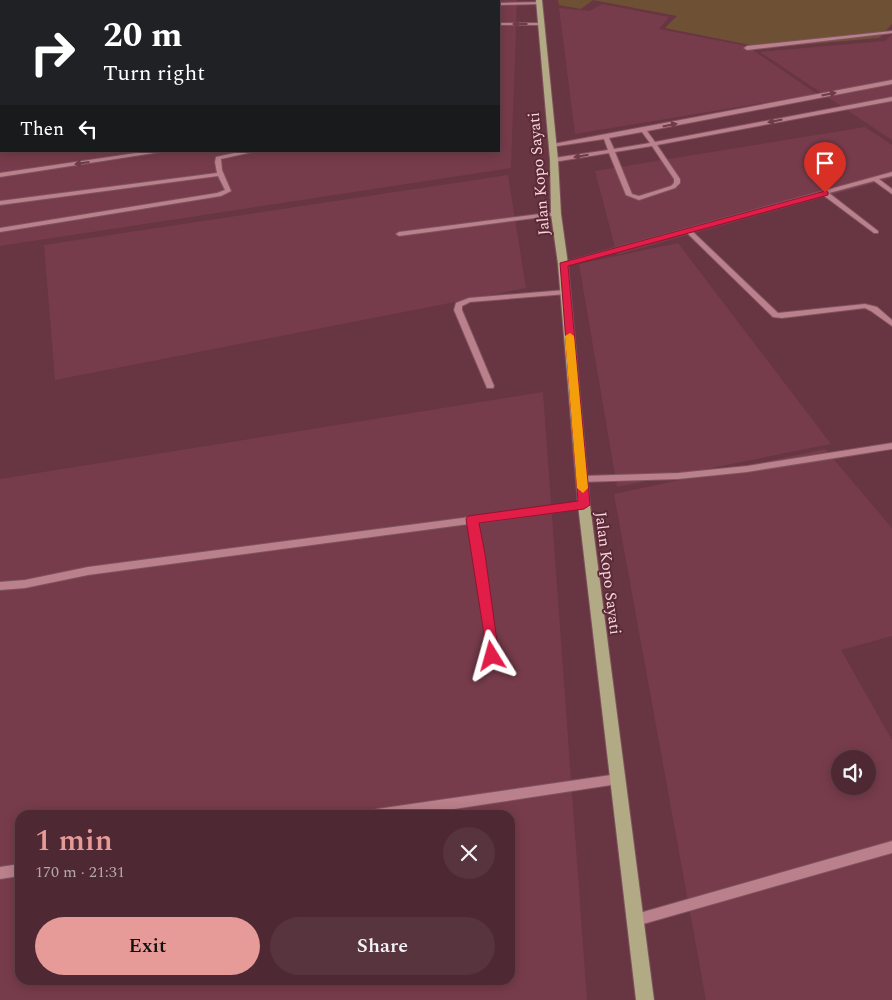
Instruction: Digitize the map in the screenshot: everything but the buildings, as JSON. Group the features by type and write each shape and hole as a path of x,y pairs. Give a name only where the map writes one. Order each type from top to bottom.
{"main road":[{"name":"Jalan Kopo Sayati","path":"540,1 553,146 556,214 563,264 584,505 645,1000"}],"street":[{"path":"500,4 540,1"},
{"path":"500,24 541,24"},
{"path":"746,48 892,32"},
{"path":"554,160 654,144 809,106 892,82"},
{"path":"553,146 644,130 809,106 892,99"},
{"path":"606,137 630,195 639,198 673,187 677,183 677,179 644,130"},
{"path":"0,175 157,152"},
{"path":"0,230 219,195 228,191 220,174 218,158 249,152"},
{"path":"0,203 220,174"},
{"path":"563,264 876,180 892,174"},
{"path":"876,180 892,192"},
{"path":"825,193 876,232"},
{"path":"399,234 556,214"},
{"path":"688,230 776,315 782,316 865,306 874,309 892,324"},
{"path":"490,386 458,310 459,305 469,300 565,292"},
{"path":"582,479 678,476 747,469 892,446"},
{"path":"0,586 25,584 88,571 584,505"},
{"path":"472,519 479,554 492,656"},
{"path":"410,810 618,779"},
{"path":"636,920 892,847"},
{"path":"0,873 15,871"}],"shaded area":[{"path":"500,0 517,0 511,168 0,246 0,152 500,152"},
{"path":"558,0 593,0 581,9 559,5"},
{"path":"593,0 892,0 892,24 879,38 765,48 665,28 677,16"},
{"path":"602,4 669,17 659,29 747,46 817,94 575,134 559,8 589,11"},
{"path":"892,34 892,140 760,52 885,41"},
{"path":"865,127 892,145 892,178 617,255 595,171"},
{"path":"508,175 526,288 55,380 44,245"},
{"path":"678,243 831,444 617,487 579,264"},
{"path":"543,392 587,1000 0,1000 0,479"},
{"path":"825,449 892,528 892,636 841,650 892,740 892,1000 706,1000 614,494"}],"slow traffic":[{"path":"570,336 583,488"}],"route":[{"path":"492,656 479,554 472,519 584,505 563,264 825,193"}]}
